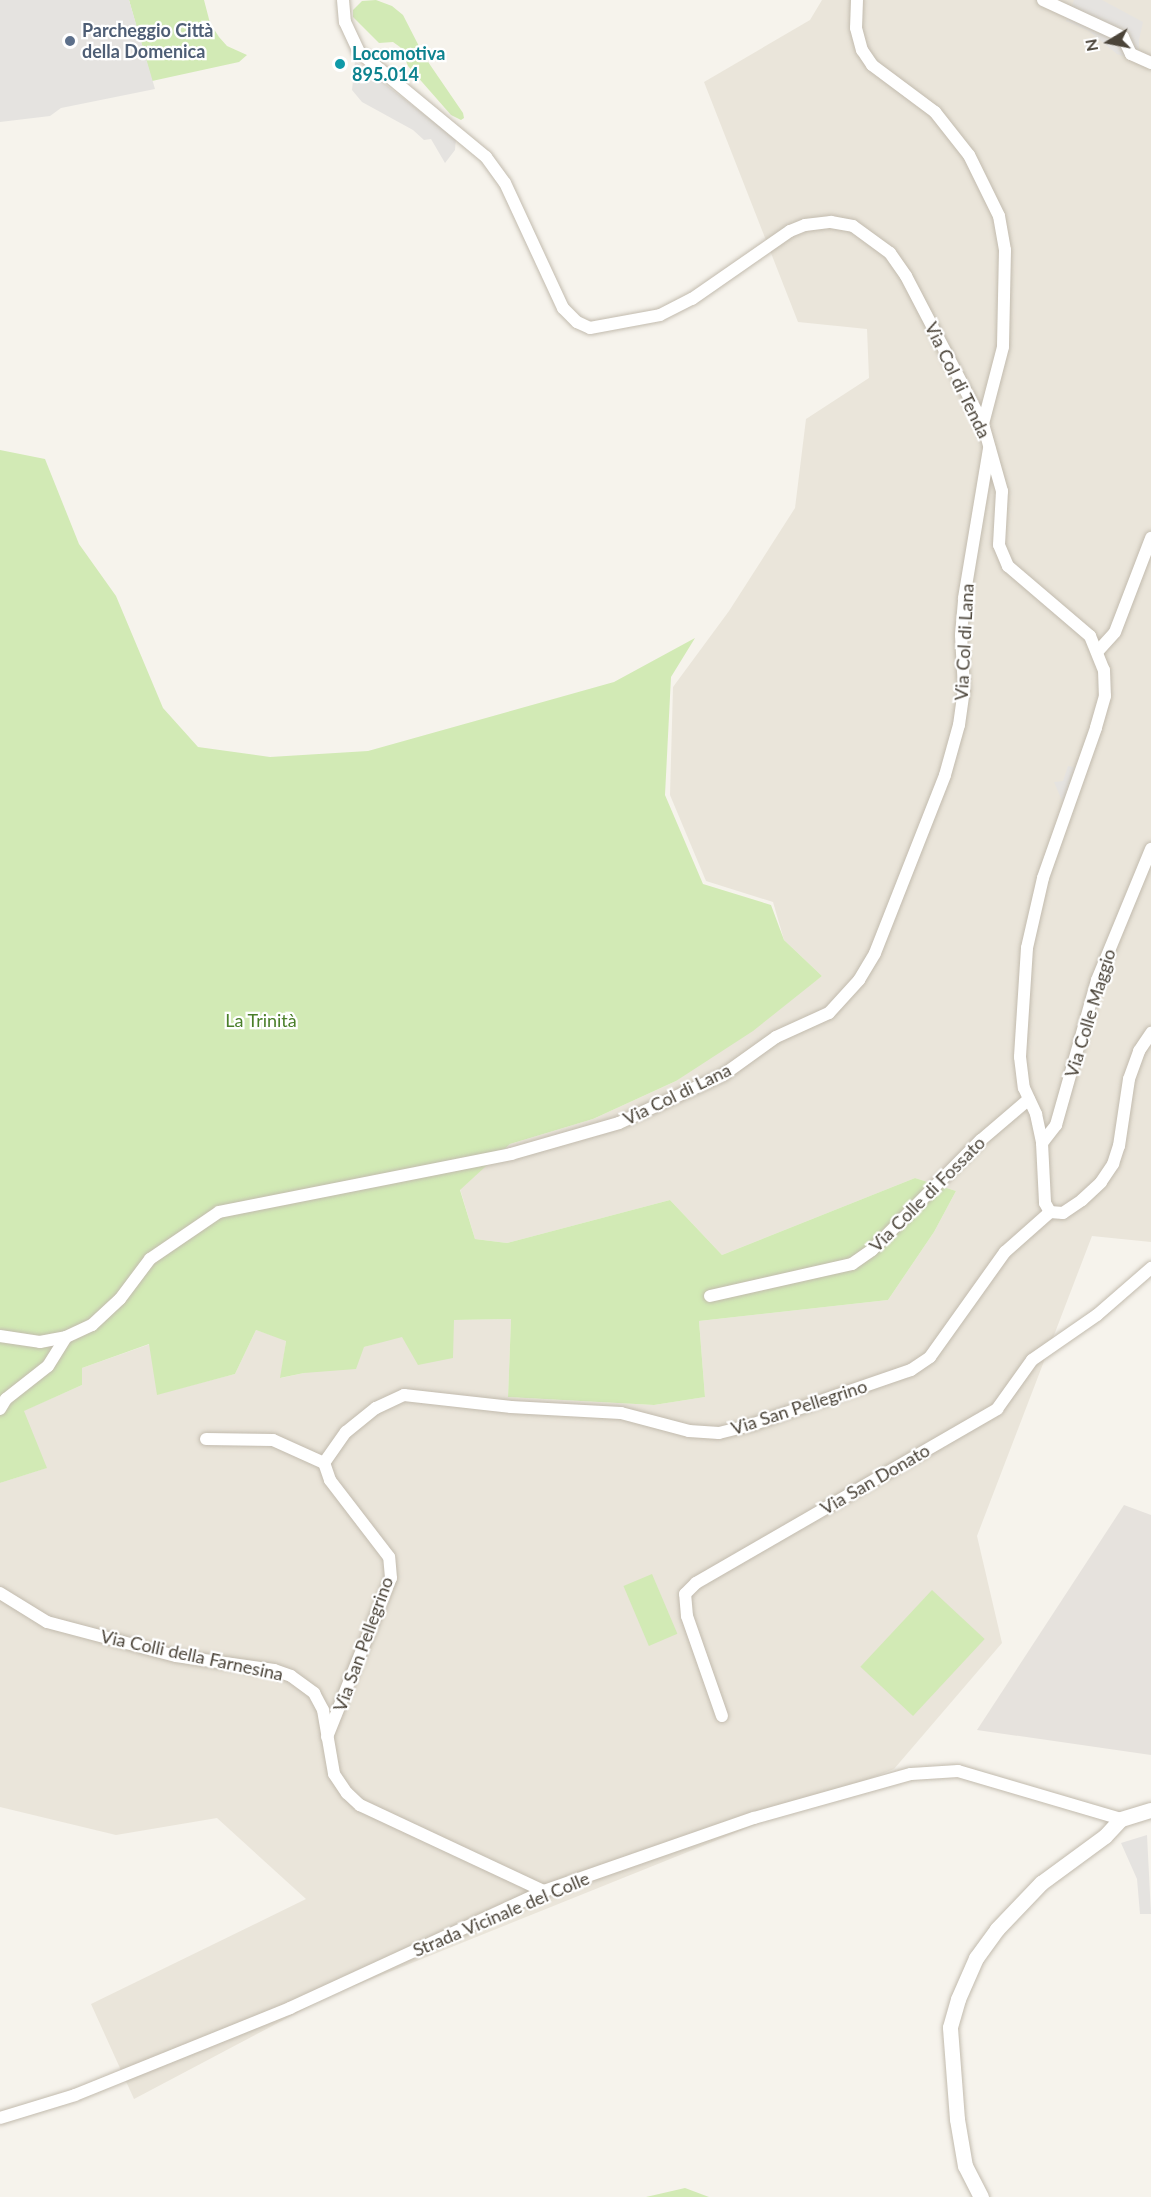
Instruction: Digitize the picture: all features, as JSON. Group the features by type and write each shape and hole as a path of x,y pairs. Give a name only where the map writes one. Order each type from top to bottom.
{"street":[{"name":"Via Col di Tenda","path":"343,0 345,22 358,52 486,157 505,183 563,308 577,322 590,328 604,327 660,315 692,299 790,231 805,225 831,222 853,226 890,253 906,276 983,424 990,443 1002,491 999,545 1008,566 1024,582 1080,626 1098,651 1104,670 1105,696 1069,810 1042,878 1027,948 1020,1057 1024,1088 1036,1114 1042,1143 1045,1203 1050,1212"},
{"path":"857,0 856,28 862,50 872,65 935,112 969,155 999,216 1005,250 1004,347 983,424"},
{"path":"1043,0 1123,37 1131,54 1151,63"},
{"name":"Via Col di Lana","path":"0,1336 40,1342 66,1337 92,1325 120,1299 150,1259 219,1212 511,1154 619,1123 723,1075 776,1037 829,1013 859,980 875,953 945,775 959,725 964,689 961,635 964,598 990,443"},
{"path":"1098,651 1115,632 1151,538"},
{"name":"Via Colle Maggio","path":"1042,1143 1056,1125 1097,980 1151,849"},
{"path":"1050,1212 1063,1213 1082,1200 1101,1182 1113,1164 1119,1146 1129,1079 1139,1051 1151,1033"},
{"name":"Via Colle di Fossato","path":"710,1296 852,1264 872,1250 981,1140 1029,1099"},
{"name":"Via San Pellegrino","path":"327,1737 391,1578 389,1557 330,1480 324,1463 346,1432 376,1408 404,1395 511,1407 621,1413 689,1431 719,1433 754,1424 912,1370 930,1357 1005,1252 1050,1212"},
{"name":"Via San Donato","path":"722,1716 687,1616 685,1594 696,1583 997,1409 1032,1360 1097,1316 1151,1268"},
{"path":"0,1410 6,1399 48,1366 66,1337"},
{"path":"206,1439 273,1440 324,1463"},
{"name":"Via Colli della Farnesina","path":"0,1593 47,1622 176,1656 274,1670 291,1676 314,1693 323,1710 334,1774 347,1793 360,1805 544,1891"},
{"name":"Strada Vicinale del Colle","path":"0,2118 75,2096 279,2012 544,1891 754,1818 911,1774 958,1771 1121,1819"},
{"path":"981,2197 965,2166 957,2119 950,2027 958,1999 976,1958 997,1929 1041,1882 1105,1836 1121,1819 1151,1810"}],"shaded area":[{"name":"Parcheggio Città della Domenica","path":"0,0 129,0 155,89 61,108 50,116 0,122"},
{"path":"822,0 1151,0 1151,1242 1092,1236 977,1536 1002,1643 894,1769 327,1997 134,2099 91,2004 306,1899 217,1818 116,1835 0,1807 0,1483 46,1468 23,1411 82,1385 82,1368 150,1344 158,1394 235,1374 256,1330 286,1340 281,1378 304,1373 364,1347 454,1320 511,1319 508,1397 654,1405 705,1397 699,1321 888,1300 934,1232 956,1191 915,1178 722,1255 670,1200 507,1243 475,1239 460,1189 510,1144 593,1119 676,1081 822,976 784,940 773,902 706,881 670,795 673,687 729,611 795,508 806,419 869,378 867,329 798,322 704,82 810,20"},
{"path":"1074,0 1102,0 1143,22 1139,40 1139,62 1117,54 1089,31 1066,21"},
{"path":"355,61 456,139 455,150 445,163 431,139 424,140 413,130 362,102 352,90"},
{"path":"1068,766 1075,767 1063,803 1054,782 1063,781"},
{"path":"1124,1505 1151,1515 1151,1755 977,1730"},
{"path":"1147,1835 1151,1914 1140,1914 1137,1879 1121,1843"}],"green space":[{"path":"129,0 204,0 210,23 219,37 227,46 247,55 239,62 152,81"},
{"path":"376,0 392,6 403,15 424,56 463,113 464,118 461,120 451,115 408,66 400,47 393,42 379,43 353,17 353,10 362,1"},
{"name":"La Trinità","path":"0,450 45,459 79,544 116,596 163,708 198,747 270,757 368,751 614,682 695,638 671,677 665,795 703,884 771,905 784,940 822,976 753,1031 676,1081 593,1119 510,1144 460,1190 475,1239 507,1243 670,1200 722,1255 915,1178 956,1191 934,1232 888,1300 699,1321 705,1397 654,1405 508,1397 511,1319 454,1320 453,1358 418,1365 402,1337 364,1347 356,1369 304,1373 280,1378 286,1341 256,1330 235,1374 157,1395 149,1344 82,1368 82,1385 24,1411 47,1468 0,1483"},
{"path":"652,1574 677,1634 649,1646 623,1586"},
{"path":"932,1590 985,1639 913,1716 860,1667"},
{"path":"685,2188 709,2197 646,2197"}],"place":[{"name":"Parcheggio Città della Domenica","path":"70,41"},
{"name":"Locomotiva 895.014","path":"340,64"}]}
